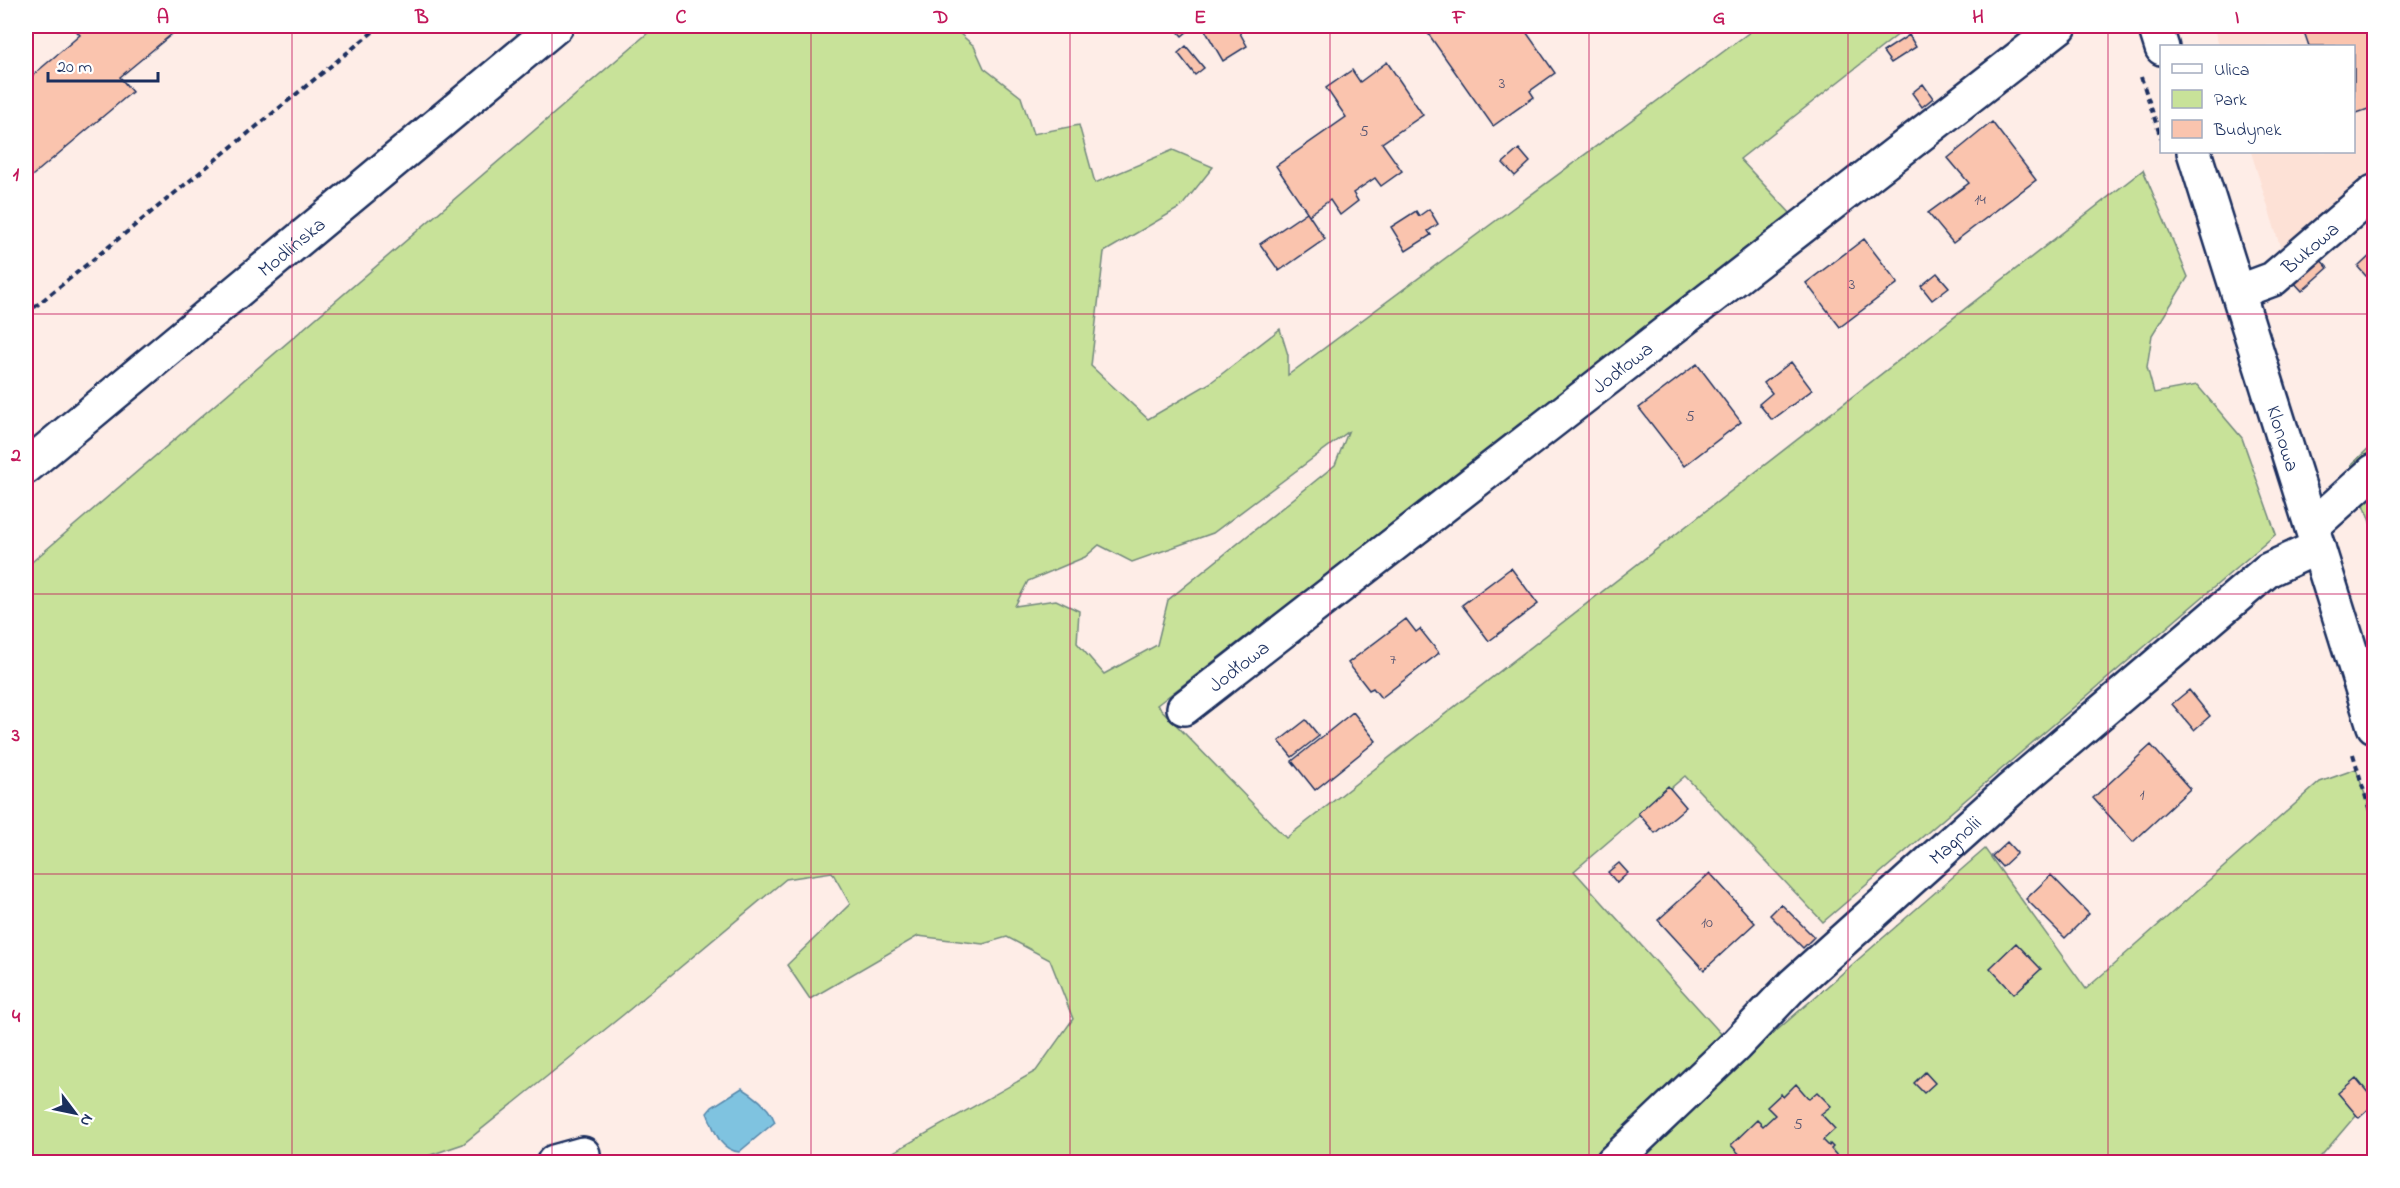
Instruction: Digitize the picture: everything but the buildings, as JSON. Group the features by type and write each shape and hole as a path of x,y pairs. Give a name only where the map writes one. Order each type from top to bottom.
{"street":[{"name":"Modlińska","path":"26,467 556,26"},
{"name":"Jodłowa","path":"1184,708 2060,26"},
{"path":"2150,57 2154,26"},
{"name":"Klonowa","path":"2194,153 2374,726"},
{"name":"Bukowa","path":"2238,292 2273,279 2374,192"},
{"name":"Magnolii","path":"1613,1162 1736,1045 1793,986 2011,789 2268,570 2315,537 2374,471"}],"path":[{"path":"26,314 380,26"},
{"path":"2150,57 2160,125"}],"shaded area":[{"path":"2213,26 2374,26 2374,181 2284,259 2251,153 2355,153 2355,45 2219,45"}],"green space":[{"path":"656,26 951,26 974,46 984,68 1021,97 1033,134 1079,125 1095,183 1173,150 1213,167 1181,207 1104,252 1091,366 1148,419 1210,383 1280,329 1288,355 1288,375 1758,26 1909,26 1740,159 1792,215 1157,705 1286,838 2143,170 2188,277 2152,335 2147,367 2154,393 2197,385 2242,438 2276,534 1823,922 1685,776 1574,871 1744,1059 1985,849 2086,989 2320,782 2356,769 2374,820 2374,1094 2316,1162 876,1162 1036,1071 1073,1019 1050,960 1007,937 983,944 918,936 810,999 787,965 850,904 832,872 786,879 463,1144 410,1162 26,1162 26,567","holes":["1348,432 1335,465 1168,600 1157,645 1104,674 1077,643 1079,611 1056,600 1015,606 1028,581 1085,557 1099,545 1132,562 1213,533"]},
{"path":"2374,443 2374,534 2351,465"}],"water":[{"path":"742,1088 766,1107 775,1122 739,1152 722,1143 707,1113 712,1107"}]}
